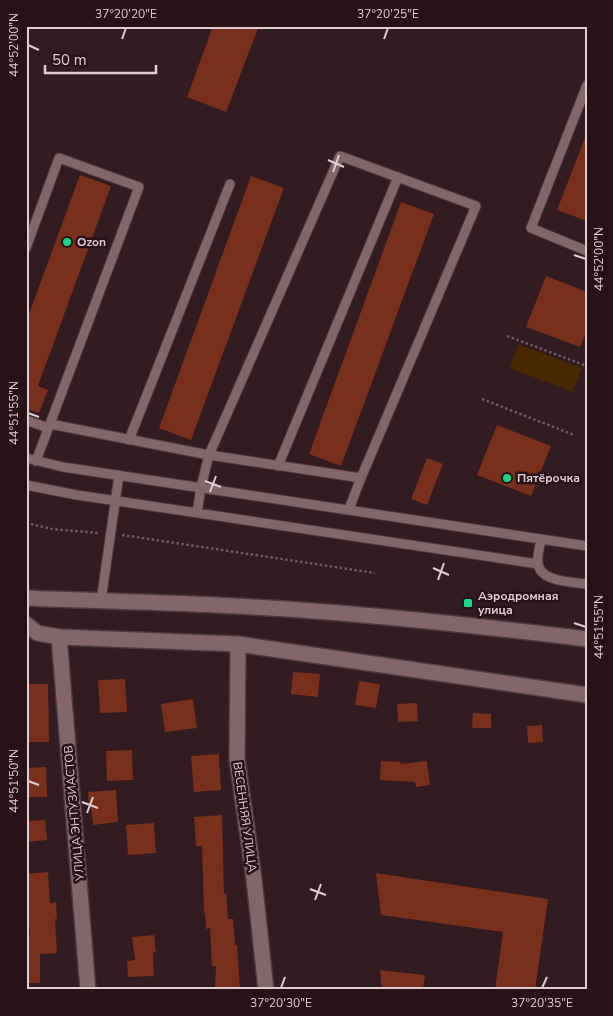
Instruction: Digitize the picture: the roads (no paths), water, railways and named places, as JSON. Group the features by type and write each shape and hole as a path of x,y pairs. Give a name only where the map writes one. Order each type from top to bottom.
{"street":[{"path":"26,598 234,606 353,614 587,639"},
{"path":"26,624 37,633 59,637 238,644 587,695"},
{"name":"УЛИЦА ЭНТУЗИАСТОВ","path":"59,637 88,990"},
{"name":"ВЕСЕННЯЯ УЛИЦА","path":"238,644 237,759 254,880 266,990"}],"lane":[{"path":"587,85 531,228 587,251"},
{"path":"198,513 201,487 209,455 340,156 476,206 348,509"},
{"path":"26,248 59,158 139,187 36,461"},
{"path":"278,466 398,177"},
{"path":"129,440 230,184"},
{"path":"26,420 49,426 209,455 360,478"},
{"path":"26,458 63,467 587,546"},
{"path":"101,601 118,475"},
{"path":"26,485 46,490 538,564"},
{"path":"541,539 538,564 545,576 587,584"}],"place":[{"name":"Ozon","path":"67,242"},
{"name":"Пятёрочка","path":"507,478"},
{"name":"Аэродромная улица","path":"468,603"}]}
